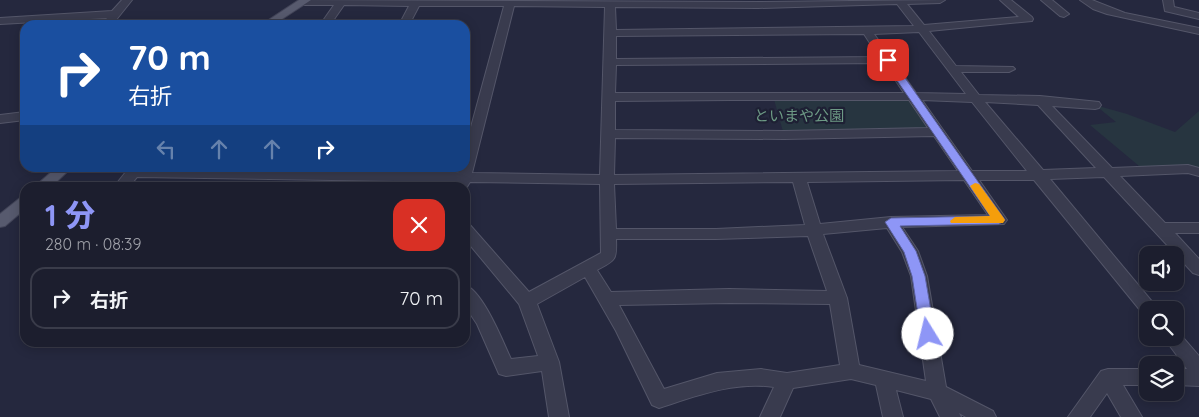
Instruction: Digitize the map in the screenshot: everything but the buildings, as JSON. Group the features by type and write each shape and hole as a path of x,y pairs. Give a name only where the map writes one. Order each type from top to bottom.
{"main road":[{"path":"274,20 305,1"},
{"path":"47,182 59,172"},
{"path":"0,222 20,205"}],"street":[{"path":"110,20 127,0"},
{"path":"305,1 745,2 940,0"},
{"path":"611,33 867,31 920,29 1028,19 1006,0"},
{"path":"1046,0 1064,14"},
{"path":"1085,0 1114,13 1174,24 1199,31"},
{"path":"1168,0 1169,9 1199,16"},
{"path":"406,20 416,1"},
{"path":"900,1 975,98 1143,301"},
{"path":"328,20 341,2"},
{"path":"470,153 510,2"},
{"path":"528,301 608,256 607,180 611,33 610,2"},
{"path":"0,21 115,14"},
{"path":"609,234 716,234 814,230 891,222 999,220 867,31"},
{"path":"610,62 888,60"},
{"path":"952,69 1009,69"},
{"path":"609,97 912,95 1040,100 1095,105"},
{"path":"1040,100 1199,269"},
{"path":"0,119 20,117"},
{"path":"608,134 784,135 937,132"},
{"path":"470,183 1038,175 1188,169 1199,172"},
{"path":"125,182 132,172"},
{"path":"331,172 450,182"},
{"path":"799,178 814,230 838,298 851,371"},
{"path":"891,222 910,251 918,276 937,392 951,417"},
{"path":"1160,228 1199,228"},
{"path":"470,235 528,301 550,362 559,417"},
{"path":"588,268 623,328 659,399 717,381 761,377 787,381 851,371 937,392 986,417"},
{"path":"605,300 729,296 838,298"},
{"path":"470,302 485,321 506,368 550,362"},
{"path":"1179,346 1199,370"},
{"path":"1108,377 1139,377"},
{"path":"1078,417 1108,377"},
{"path":"1108,377 1132,417"},
{"path":"1184,378 1199,378"},
{"path":"884,379 893,417"},
{"path":"770,417 787,381"}],"green space":[{"name":"といまや公園","path":"912,95 937,132 784,135 773,96"},
{"path":"1095,105 1127,114 1175,132 1199,111 1199,172 1145,171 1090,125 1116,122"}],"slow traffic":[{"path":"955,221 999,220 975,186"}],"route":[{"path":"888,60 999,220 891,222 910,251 918,276 928,334"}]}
